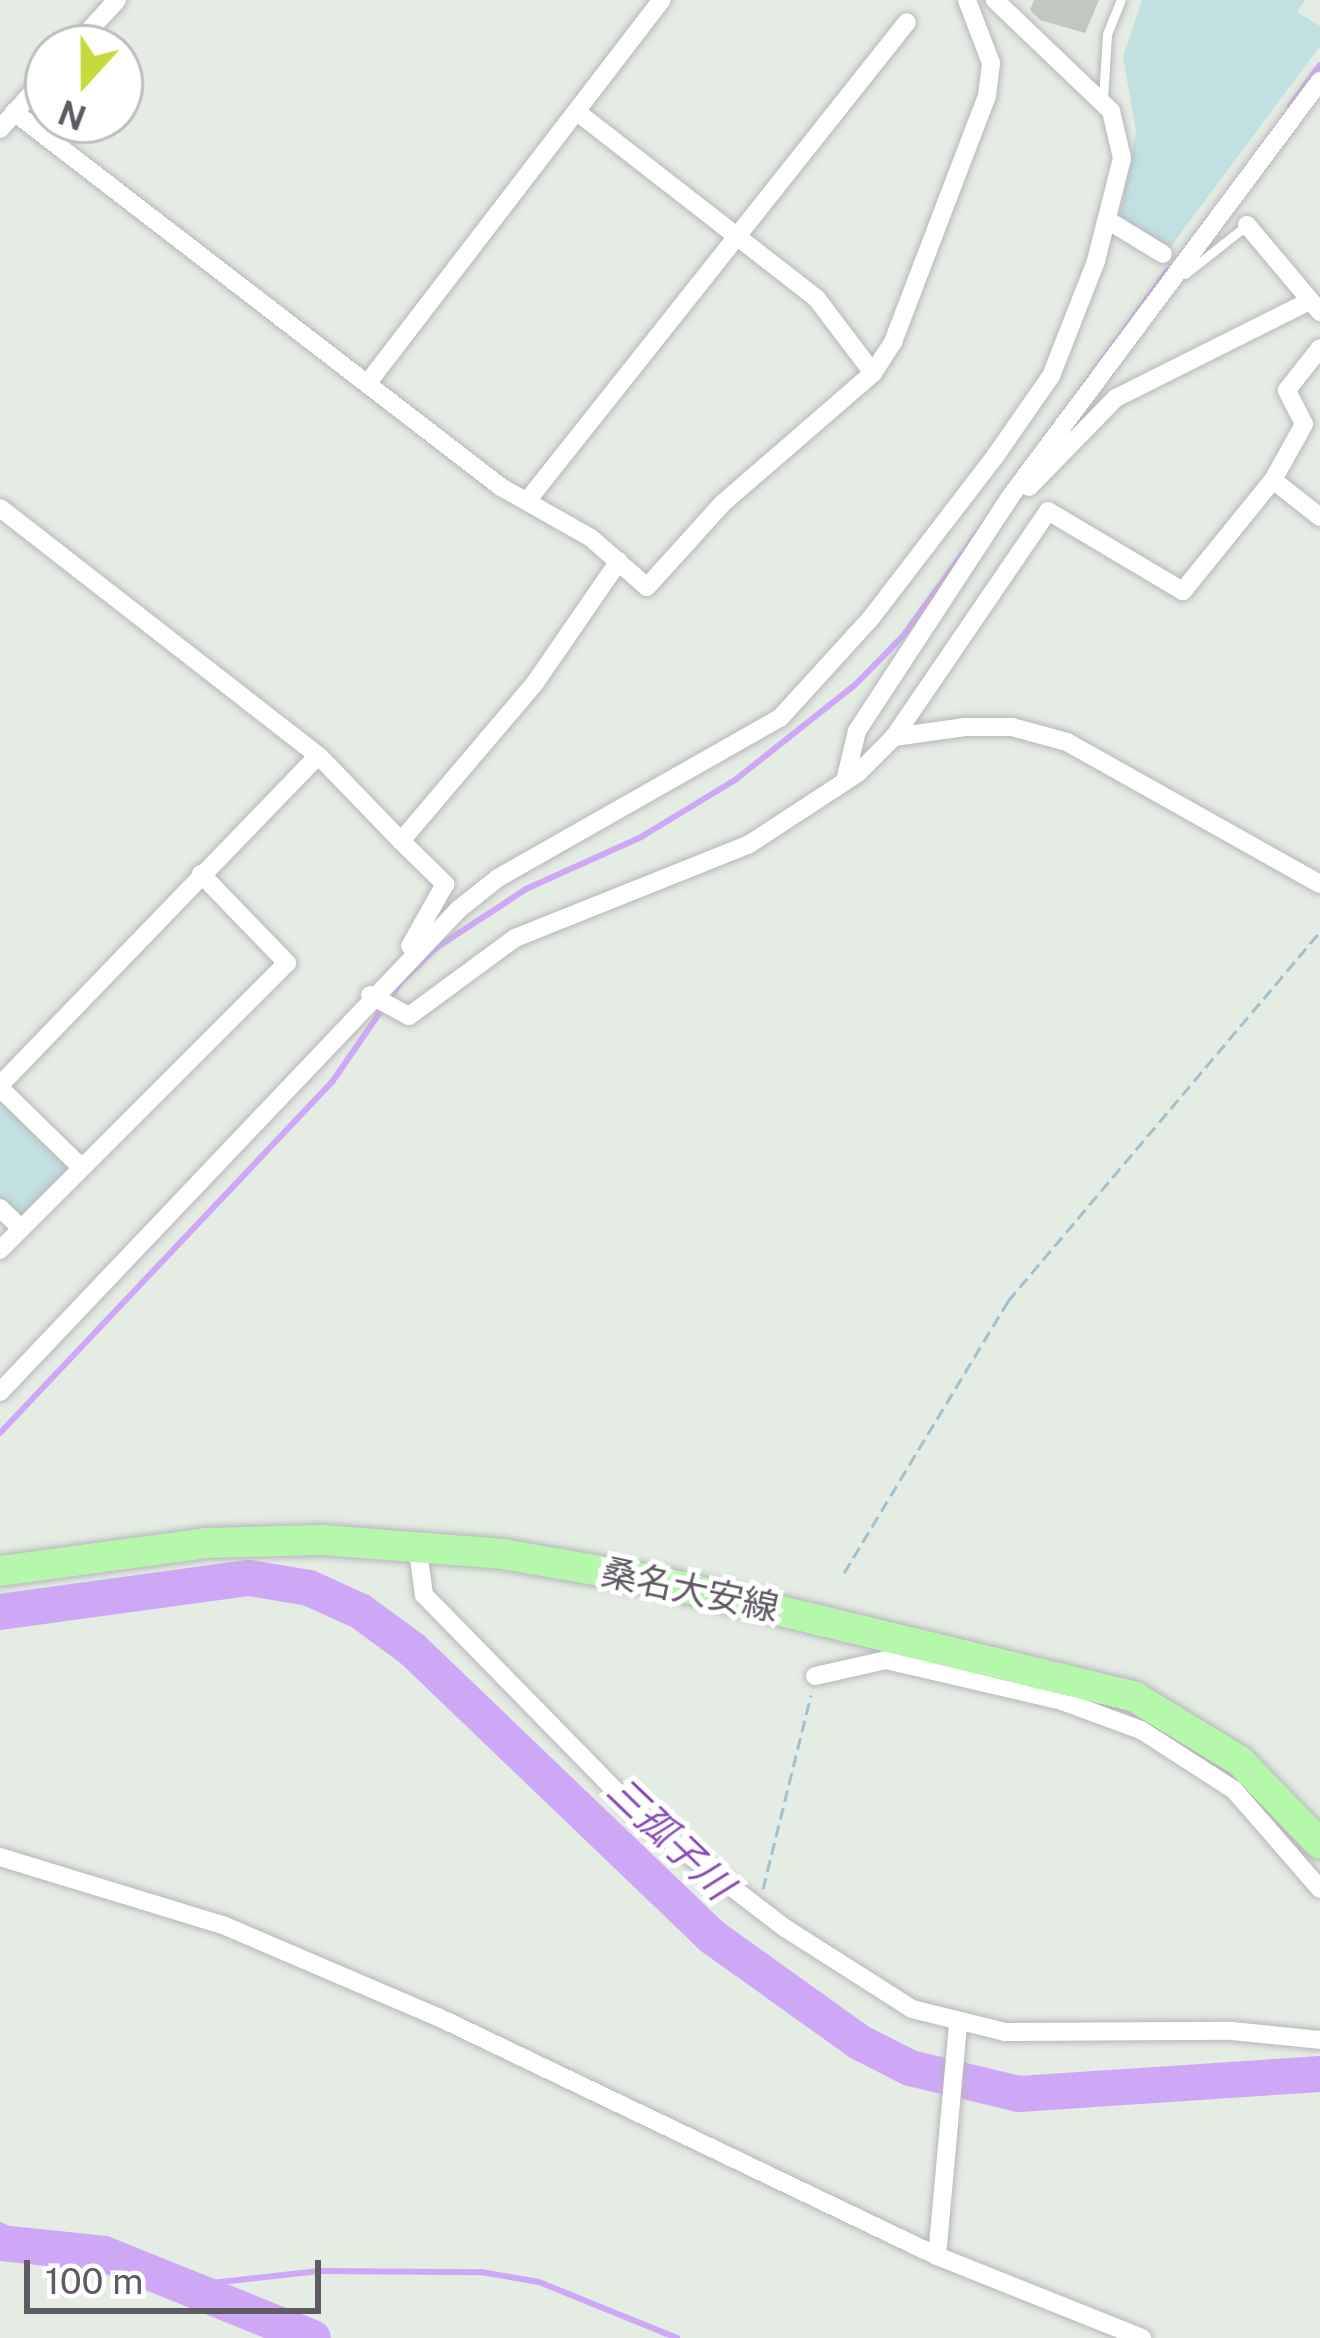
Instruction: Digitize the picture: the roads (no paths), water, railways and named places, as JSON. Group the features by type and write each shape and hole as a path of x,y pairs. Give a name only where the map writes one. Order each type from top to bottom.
{"main road":[{"name":"桑名大安線","path":"0,1571 206,1544 417,1544 661,1582 1135,1697 1240,1761 1320,1844"}],"street":[{"path":"95,24 117,0"},
{"path":"370,380 581,115 662,0"},
{"path":"14,112 527,501 619,561 647,587 723,503 873,373 911,303 987,96 991,63 967,0"},
{"path":"398,966 498,878 745,744 830,668 1051,376 1116,224 1122,158 1103,104 995,0"},
{"path":"527,501 741,240 907,22"},
{"path":"845,781 857,731 970,557 1320,81"},
{"path":"0,129 24,101"},
{"path":"581,115 817,299 839,338 873,373"},
{"path":"1116,224 1163,254"},
{"path":"970,557 1116,398 1313,308 1246,225"},
{"path":"374,997 409,1016 515,938 748,845 845,781 894,736 1048,511 1184,592 1273,479 1304,424 1287,390 1320,348"},
{"path":"1273,479 1320,517"},
{"path":"0,1392 279,1103 374,997 398,966 445,884 319,756 1,511"},
{"path":"401,841 535,683 619,561"},
{"path":"894,736 988,725 1067,742 1320,884"},
{"path":"80,1166 0,1086 313,761"},
{"path":"0,1250 287,963 201,874"},
{"path":"0,1208 21,1228"},
{"path":"417,1544 424,1595 468,1646 645,1821 758,1907 912,2008 957,2030 1077,2036 1232,2031 1320,2040"},
{"path":"815,1676 886,1660 1062,1701 1141,1730 1234,1790 1320,1889"},
{"path":"0,1856 223,1925 416,2007 937,2256 1142,2338"},
{"path":"937,2256 957,2030"}],"lane":[{"path":"1103,104 1107,34 1121,0"},
{"path":"1169,284 1246,225"}],"waterway":[{"path":"1290,106 1320,65"},
{"path":"0,1433 332,1082 401,982 436,948 526,889 641,837 735,780 855,685 903,636 1168,270"},
{"name":"三孤子川","path":"0,1612 249,1578 309,1588 360,1611 413,1650 711,1936 859,2042 910,2068 1019,2094 1320,2074"},
{"path":"0,2225 49,2248"},
{"path":"0,2243 104,2254 313,2338"},
{"path":"184,2286 319,2271 481,2272 539,2282 677,2338"}]}
